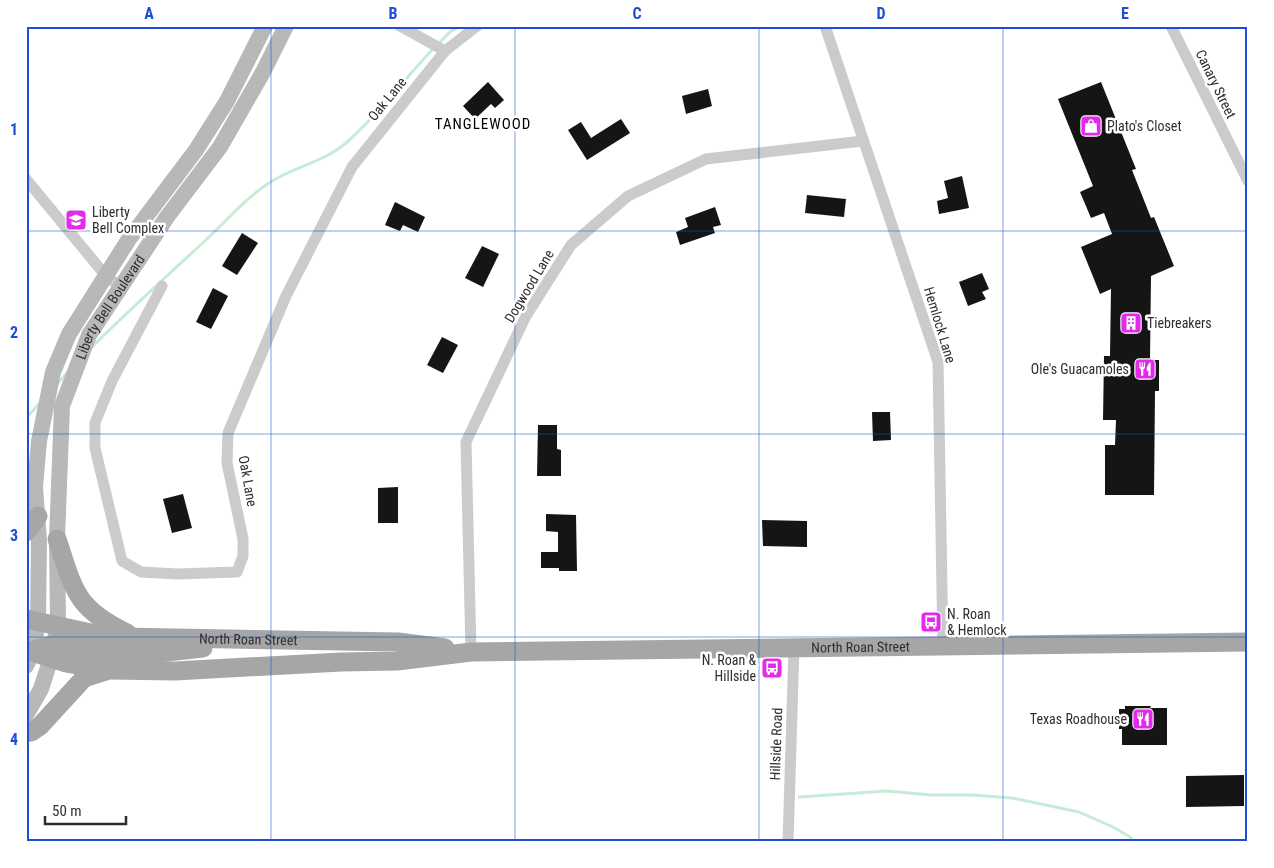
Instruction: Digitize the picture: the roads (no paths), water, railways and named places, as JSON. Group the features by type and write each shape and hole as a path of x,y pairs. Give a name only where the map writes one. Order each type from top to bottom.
{"main road":[{"path":"26,532 38,516"},
{"path":"57,539 75,592 84,604 106,623 132,636"},
{"path":"32,620 42,649 96,650 148,654 201,649 235,639"},
{"name":"North Roan Street","path":"42,649 112,636 132,636 398,642 471,652"},
{"name":"North Roan Street","path":"42,649 66,663 111,670 175,671 341,662 397,661 471,652 1248,642"},
{"path":"26,733 40,726 84,678 111,670"}],"street":[{"name":"Liberty Bell Boulevard","path":"32,620 38,516 35,487 39,441 52,372 70,334 129,239 194,154 227,101 266,26"},
{"name":"Liberty Bell Boulevard","path":"42,649 57,539 62,406 89,335 167,217 220,147 254,89 286,26"},
{"path":"400,26 445,52"},
{"name":"Oak Lane","path":"162,286 112,381 95,423 95,448 117,543 122,561 141,572 178,574 237,572 243,556 243,538 227,463 228,432 286,296 352,167 445,52 477,26"},
{"name":"Hemlock Lane","path":"825,26 938,362 943,646"},
{"name":"Canary Street","path":"1171,26 1248,181"},
{"name":"Dogwood Lane","path":"471,652 466,442 526,316 570,245 628,196 706,159 863,141"},
{"path":"194,154 207,165"},
{"path":"26,179 106,276 122,287"},
{"path":"26,715 41,689 42,649 32,620"},
{"name":"Hillside Road","path":"788,842 794,648"}],"waterway":[{"path":"438,44 451,31 461,26"},
{"path":"91,348 252,195 278,177 328,155 346,143 369,121 434,48"},
{"path":"57,384 68,372"},
{"path":"26,418 39,404"},
{"path":"799,797 887,791 931,795 972,795 1012,798 1079,812 1113,827 1130,837 1134,842"}],"place":[{"name":"Plato's Closet","path":"1091,126"},
{"name":"Liberty Bell Complex","path":"76,220"},
{"name":"Tiebreakers","path":"1131,323"},
{"name":"Ole's Guacamoles","path":"1145,369"},
{"name":"N. Roan & Hemlock","path":"931,622"},
{"name":"N. Roan & Hillside","path":"772,668"},
{"name":"Texas Roadhouse","path":"1143,719"}],"district":[{"name":"TANGLEWOOD","path":"483,124"}]}
